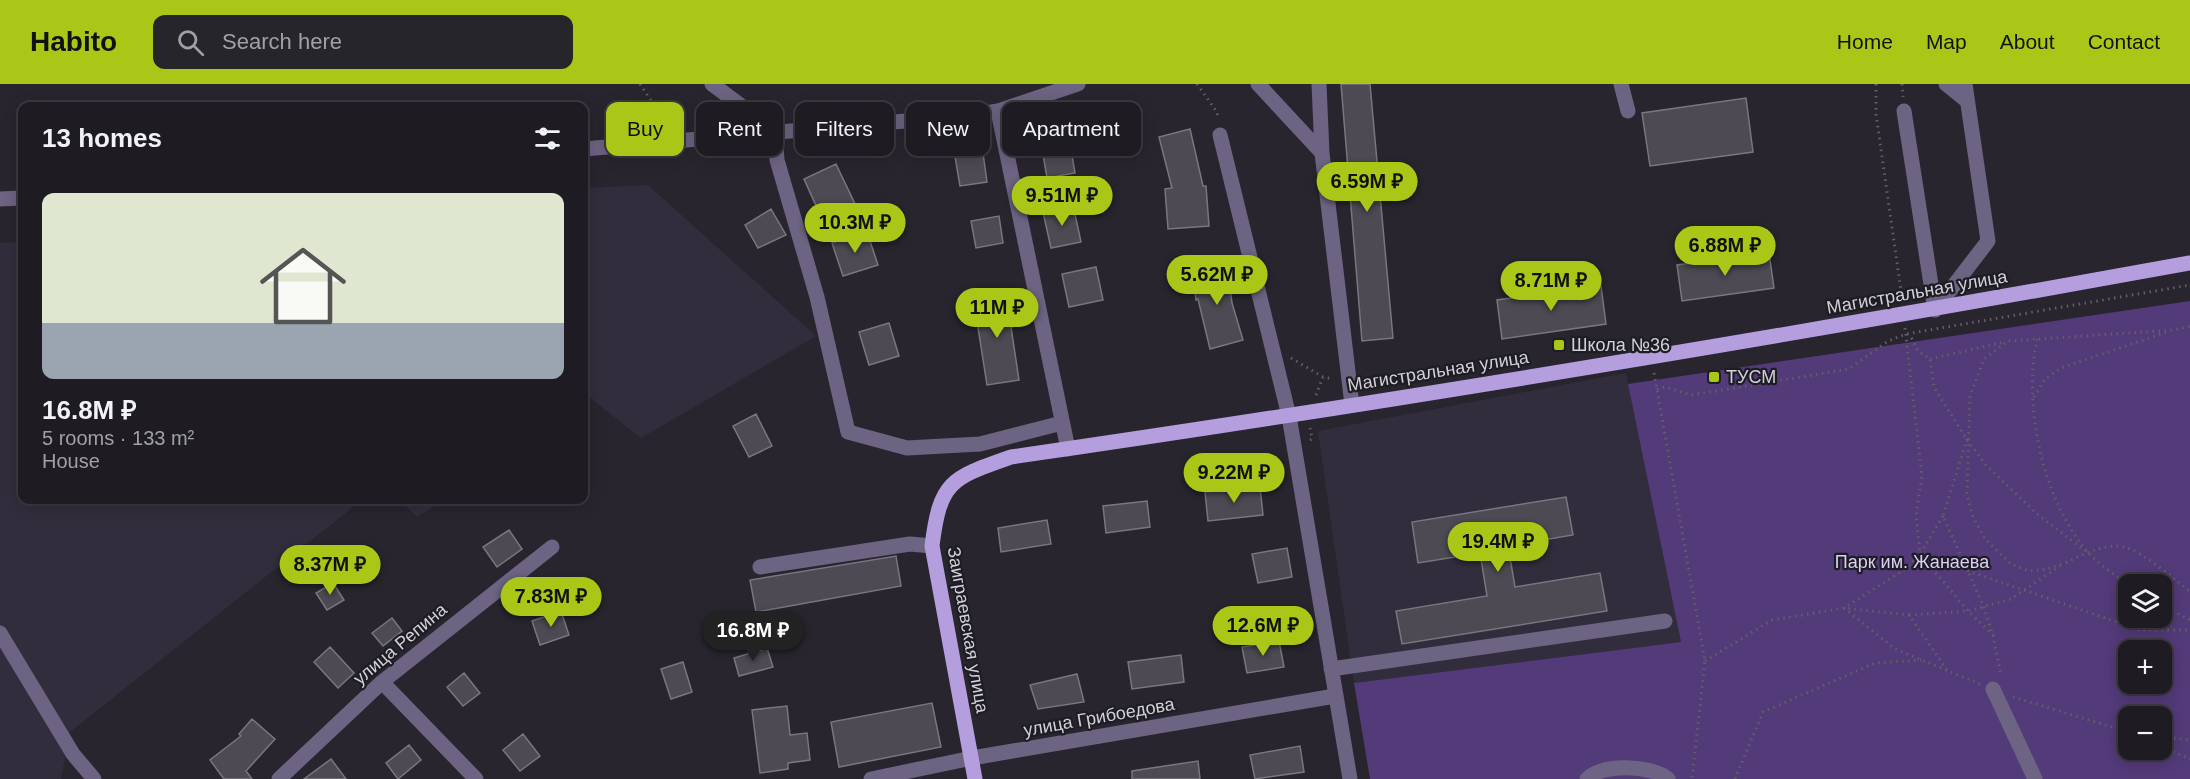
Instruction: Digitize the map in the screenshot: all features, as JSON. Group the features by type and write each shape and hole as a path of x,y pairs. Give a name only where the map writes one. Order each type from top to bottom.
{"main road":[{"name":"Магистральная улица","path":"946,489 968,472 1011,457 1289,416 1935,310 2190,263"},
{"name":"Заиграевская улица","path":"946,489 936,511 932,546 975,779"}],"street":[{"path":"712,84 736,102"},
{"path":"783,130 998,111 1078,84"},
{"path":"1258,84 1322,153"},
{"path":"1319,84 1322,153 1352,405"},
{"path":"1621,84 1628,111"},
{"path":"1946,84 1967,101"},
{"path":"1935,310 1988,241 1965,84"},
{"path":"998,111 1068,449"},
{"path":"1904,111 1935,310"},
{"path":"1220,135 1289,416 1350,779"},
{"path":"588,149 606,147"},
{"path":"777,156 817,297 848,432 907,448 980,444 1062,423"},
{"path":"0,199 18,198"},
{"path":"760,567 910,544 932,546"},
{"name":"улица Репина","path":"279,779 382,682 552,547"},
{"path":"1330,669 1665,621"},
{"path":"0,633 73,754 92,776"},
{"path":"382,682 476,779"},
{"path":"1999,692 2035,779"},
{"name":"улица Грибоедова","path":"871,779 972,758 1335,696"},
{"path":"1587,779 1593,773 1634,766 1668,779"}],"path":[{"path":"640,84 652,102"},
{"path":"1197,84 1217,112 1220,135"},
{"path":"1876,84 1876,114 1904,315 1922,476 1916,515 1920,554 1968,611 1993,636"},
{"path":"1657,389 1665,387 1692,395 1849,369 1888,341 1906,334 2190,285"},
{"path":"2034,398 2045,380 2061,368 2190,326"},
{"path":"1906,334 1911,336 1918,351 1930,359 2008,341 2174,330"},
{"path":"2037,339 2032,364 2034,398 2040,447 2050,489 2072,531 2088,553"},
{"path":"1844,608 1907,568 1920,554 1943,516 1967,441 1970,396 1984,359 2008,341"},
{"path":"1270,344 1323,377 1350,382"},
{"path":"1651,356 1705,661 1692,779"},
{"path":"1930,359 1934,387 1967,441 1986,465 2037,514 2118,577"},
{"path":"1967,441 1967,494 1973,517 1985,539 2011,564 2029,571 2048,569 2097,549 2125,547 2167,572 2190,592"},
{"path":"1943,516 1983,605 1993,636 1999,692 2010,703"},
{"path":"1920,554 2140,630 2190,630"},
{"path":"1705,661 1772,620 1844,608 1909,615 1968,611 2010,599 2067,562"},
{"path":"1844,608 1895,649 1999,692 2118,729"},
{"path":"2172,610 2190,620"},
{"path":"1909,615 1948,671"},
{"path":"1735,779 1763,712 1875,663 1923,660"},
{"path":"2172,738 2190,740"},
{"path":"2172,751 2190,759"}],"shaded area":[{"path":"648,185 816,336 641,438 588,396 588,188"},
{"path":"18,242 18,504 357,504 70,732 61,779 0,779 0,243"},
{"path":"1626,373 1681,642 1354,683 1318,431"},
{"path":"403,504 438,504 417,517"}],"green space":[{"name":"Парк им. Жанаева","path":"2190,301 2190,779 1370,779 1354,683 1681,642 1628,384"}],"building":[{"path":"1341,84 1370,84 1393,338 1362,341"},
{"path":"1746,98 1753,152 1650,166 1642,113"},
{"path":"1190,129 1203,186 1206,186 1209,226 1168,229 1165,189 1172,188 1159,137"},
{"path":"983,156 987,182 960,186 955,157"},
{"path":"1043,156 1072,156 1075,173 1047,178"},
{"path":"836,164 855,204 822,219 804,179"},
{"path":"1073,205 1081,242 1051,248 1043,212"},
{"path":"771,209 786,235 758,248 745,225"},
{"path":"999,216 1003,243 976,248 971,221"},
{"path":"867,232 878,265 843,276 832,243"},
{"path":"1769,253 1774,288 1682,301 1677,265"},
{"path":"1227,265 1232,303 1243,340 1210,349 1198,299 1196,300 1192,270"},
{"path":"1096,267 1103,300 1069,307 1062,274"},
{"path":"1601,286 1606,324 1502,339 1497,300"},
{"path":"1010,295 1016,326 1011,327 1019,380 987,385 974,302"},
{"path":"889,323 899,356 869,365 859,332"},
{"path":"756,414 772,446 749,457 733,426"},
{"path":"1260,487 1263,515 1208,521 1205,492"},
{"path":"1566,497 1573,535 1508,546 1515,587 1600,573 1607,611 1402,644 1396,611 1487,596 1480,553 1418,563 1412,522"},
{"path":"1147,501 1150,527 1106,533 1103,506"},
{"path":"1047,520 1051,544 1001,552 998,528"},
{"path":"509,530 522,549 497,567 483,547"},
{"path":"1287,548 1292,577 1258,583 1252,554"},
{"path":"896,556 901,586 756,612 750,580"},
{"path":"333,583 344,600 327,610 316,593"},
{"path":"561,611 569,635 540,645 532,621"},
{"path":"392,618 402,631 383,646 372,633"},
{"path":"1279,641 1284,667 1247,673 1242,647"},
{"path":"330,647 354,673 338,688 314,662"},
{"path":"767,648 773,667 739,676 734,658"},
{"path":"1181,655 1184,682 1132,689 1128,662"},
{"path":"683,662 692,692 671,699 661,669"},
{"path":"464,673 480,693 463,706 447,687"},
{"path":"1077,674 1084,702 1038,709 1030,685"},
{"path":"932,703 941,747 839,767 831,722"},
{"path":"787,706 790,735 807,733 810,760 788,763 788,769 760,773 752,710"},
{"path":"252,719 275,739 246,771 252,779 224,779 210,760 241,736 239,734"},
{"path":"523,734 540,756 520,771 503,750"},
{"path":"409,745 421,760 398,779 386,763"},
{"path":"1300,746 1304,772 1255,779 1250,755"},
{"path":"331,759 346,779 304,779"},
{"path":"1198,761 1200,779 1132,779 1132,771"}],"place":[{"name":"Школа №36","path":"1559,345"},
{"name":"ТУСМ","path":"1714,377"}]}
